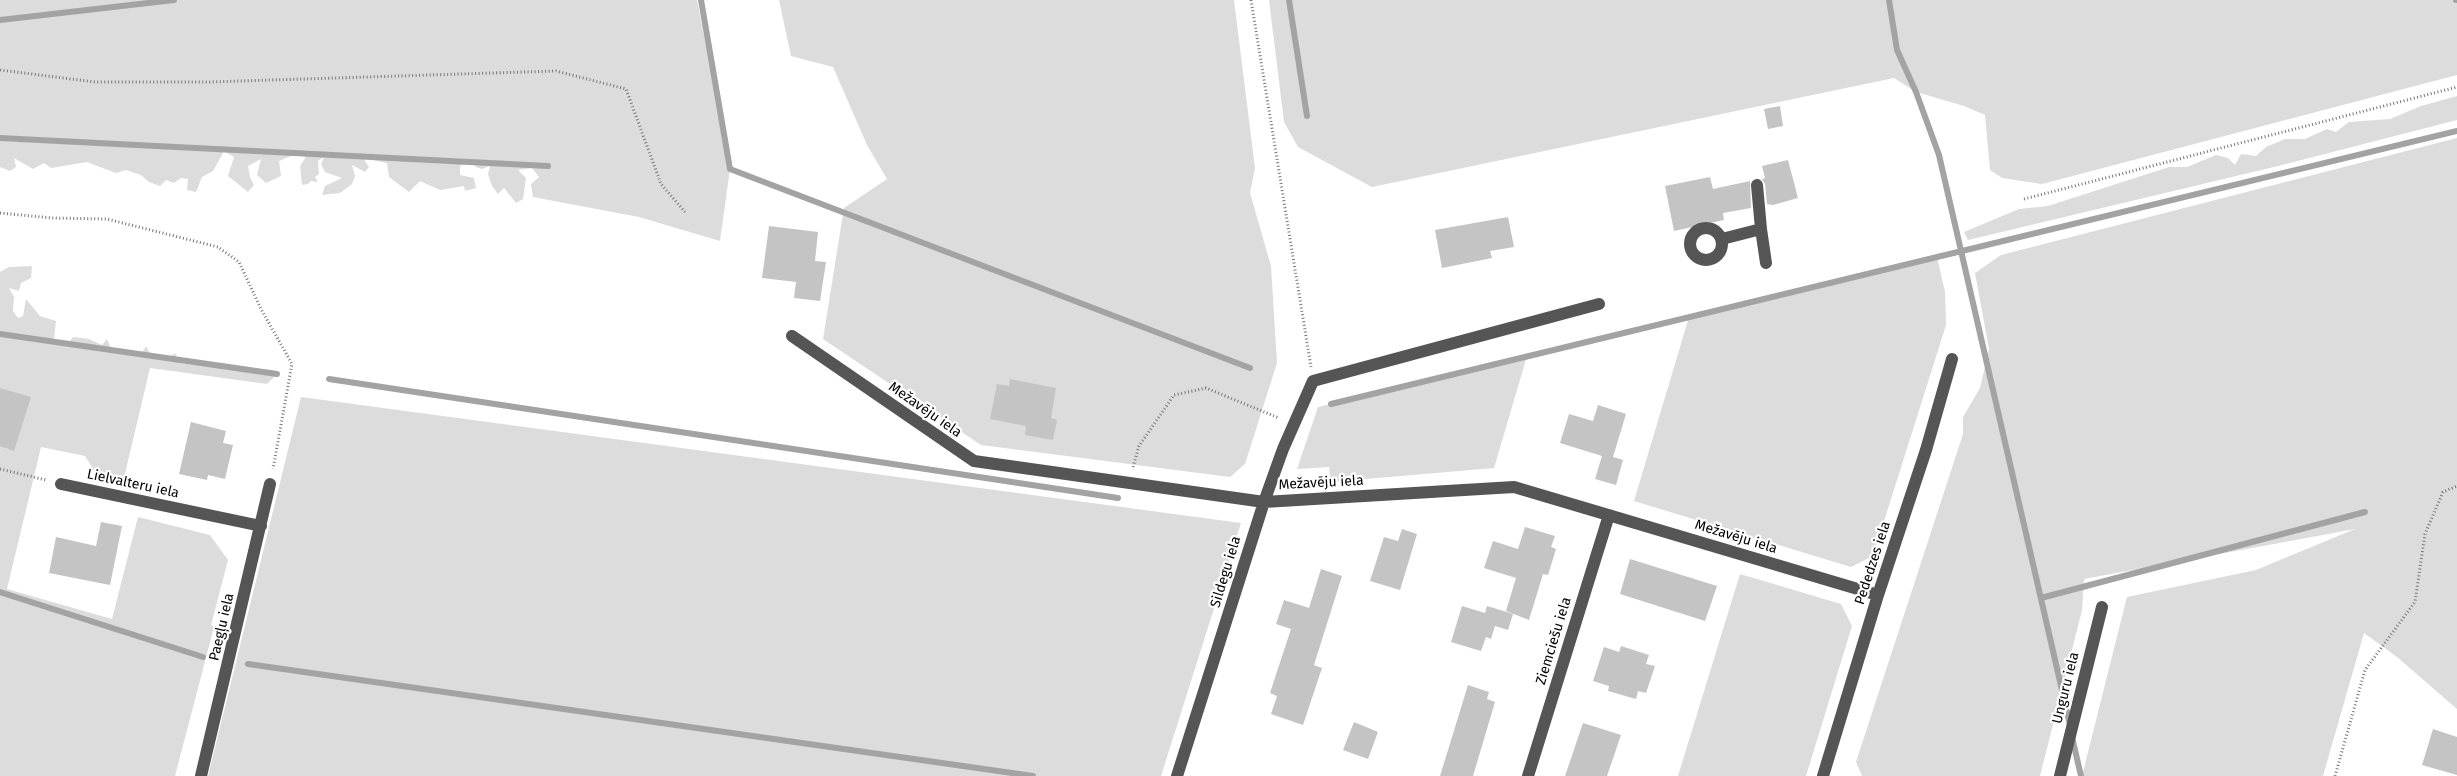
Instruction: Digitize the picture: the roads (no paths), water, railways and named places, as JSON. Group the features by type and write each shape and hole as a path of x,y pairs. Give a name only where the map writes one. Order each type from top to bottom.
{"street":[{"path":"1757,185 1766,263"},
{"path":"1722,238 1761,229"},
{"name":"Sildegu iela","path":"1177,776 1264,502 1313,381 1599,304"},
{"name":"Mežavēju iela","path":"792,336 974,461 1264,502 1514,487 1878,594"},
{"name":"Pededzes iela","path":"1823,776 1878,594 1926,450 1952,359"},
{"name":"Lielvalteru iela","path":"62,484 261,526"},
{"name":"Paegļu iela","path":"200,776 270,484"},
{"name":"Ziemciešu iela","path":"1528,776 1609,515"},
{"name":"Unguru iela","path":"2060,776 2102,607"}],"waterway":[{"path":"0,20 174,0"},
{"path":"701,0 730,169 1250,368"},
{"path":"1289,0 1307,116"},
{"path":"1889,0 1897,50 1916,92 1939,155 2070,725"},
{"path":"1331,404 2457,131"},
{"path":"0,138 548,166"},
{"path":"0,334 277,374"},
{"path":"329,379 1118,498"},
{"path":"2041,598 2365,512"},
{"path":"0,592 203,657"},
{"path":"248,664 1033,776"},
{"path":"2072,737 2081,776"}]}
